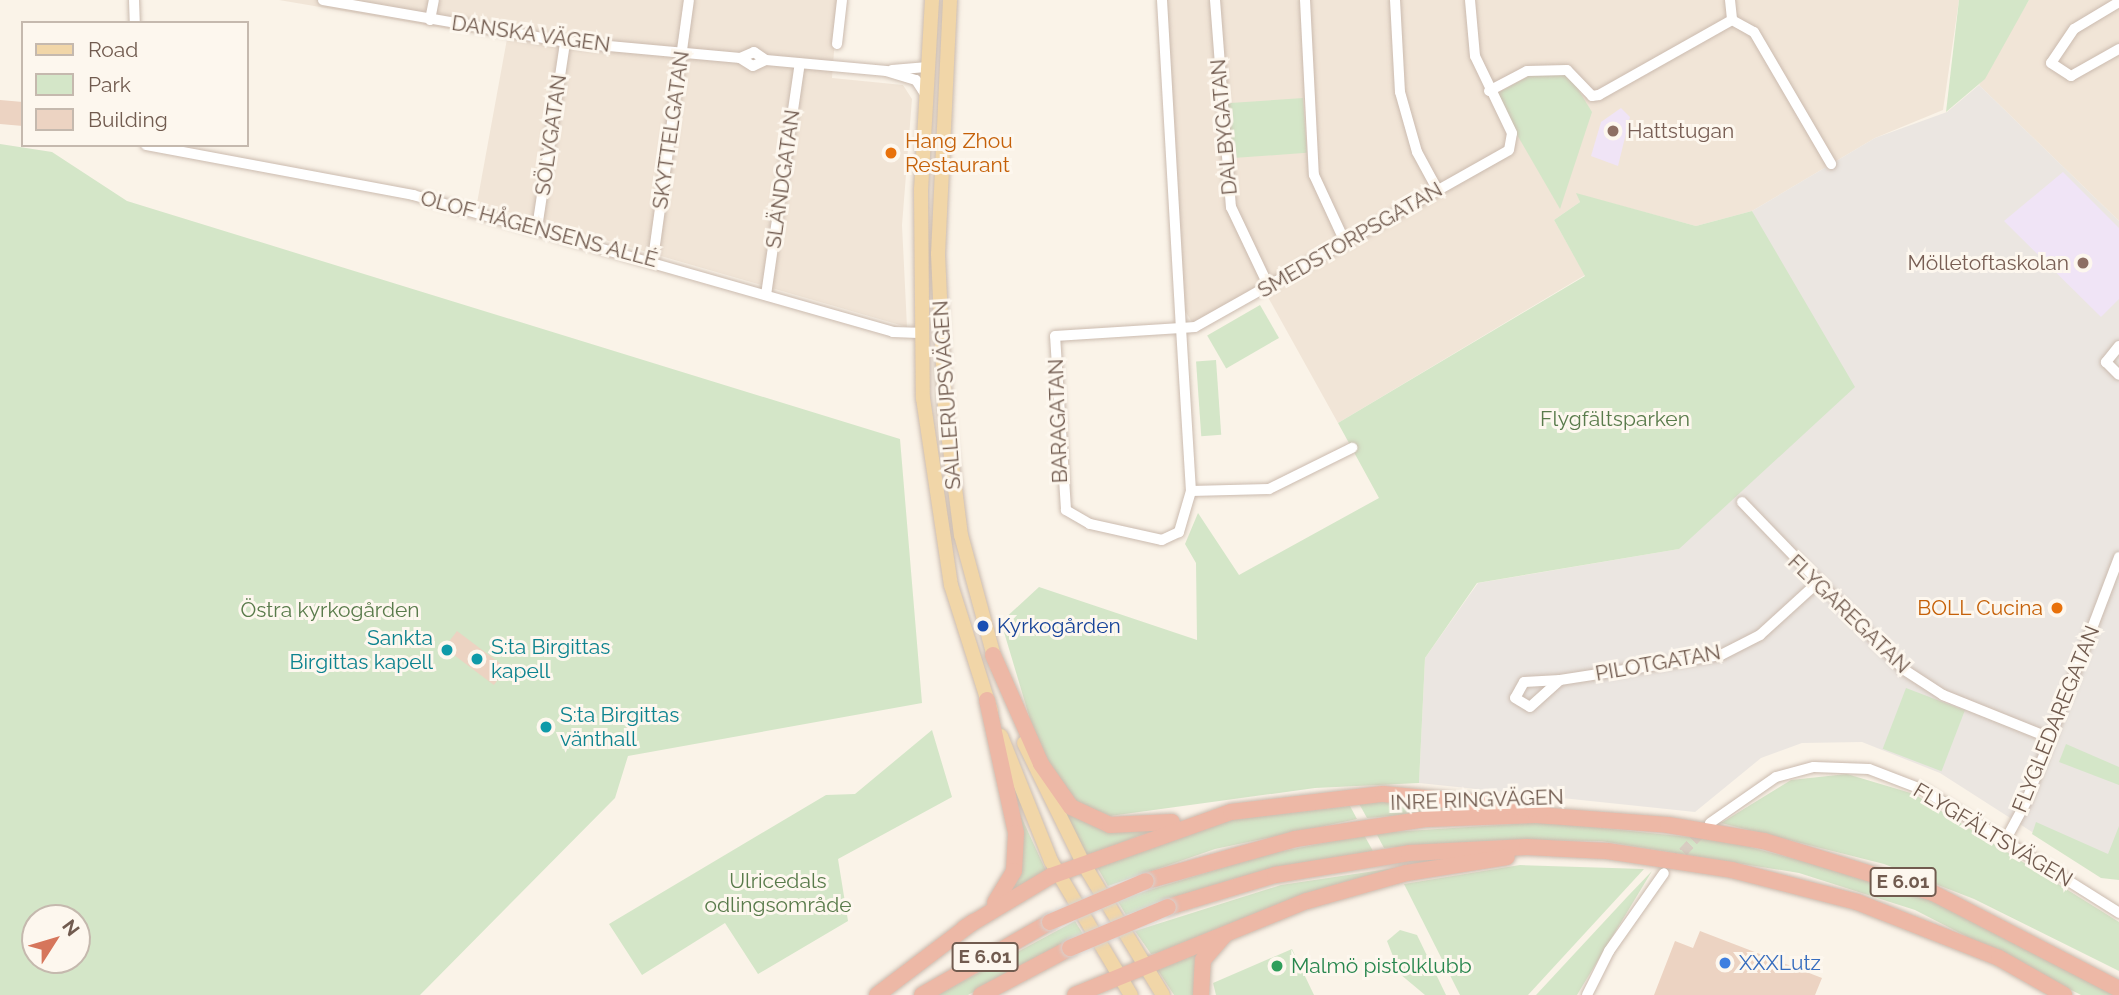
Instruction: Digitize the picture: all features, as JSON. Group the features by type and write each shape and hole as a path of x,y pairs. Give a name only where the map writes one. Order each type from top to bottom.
{"highway":[{"path":"993,655 1041,764 1071,807 1122,826 1206,818 1296,801 1384,794 1492,800 1564,817"},
{"path":"877,995 964,928 1003,893 1016,860 1015,821 987,700"},
{"name":"INRE RINGVÄGEN","path":"922,995 1050,922 1146,881 1248,850 1372,825 1564,817 1716,832 1849,864 2002,923 2119,989"},
{"path":"964,928 1058,873 1206,818"},
{"name":"E 6.01","path":"981,995 1070,948 1168,906 1275,875 1409,853 1527,847 1607,851 1732,870 1857,902 1999,958 2064,995"},
{"path":"1075,995 1247,922 1426,869 1607,851"},
{"path":"1201,995 1208,952 1247,922"}],"main road":[{"name":"SALLERUPSVÄGEN","path":"932,0 926,100 920,333 939,526 987,700 1058,873 1118,978 1131,995"},
{"name":"SALLERUPSVÄGEN","path":"950,0 937,254 948,457 993,655 1034,768 1083,863 1163,995"},
{"path":"928,67 936,76 942,161"}],"street":[{"path":"134,0 135,21"},
{"name":"DANSKA VÄGEN","path":"323,0 565,42 740,58 753,65 766,60 886,71 928,67"},
{"path":"430,20 434,0"},
{"name":"SKYTTELGATAN","path":"653,259 689,0"},
{"path":"837,44 842,0"},
{"path":"1162,0 1191,491 1269,489 1352,449"},
{"name":"DALBYGATAN","path":"1214,0 1231,207 1269,287"},
{"path":"1305,0 1314,175 1345,242"},
{"path":"1395,0 1400,92 1417,152 1437,189"},
{"path":"1470,0 1471,35 1489,91 1527,71 1567,70 1592,96 1732,20"},
{"path":"1730,0 1732,20"},
{"path":"2119,2 2074,29 2051,63 2071,76 2119,48"},
{"path":"1732,20 1754,32 1831,164"},
{"name":"SÖLVGATAN","path":"537,228 565,42"},
{"name":"SLÄNDGATAN","path":"766,295 800,63"},
{"name":"DANSKA VÄGEN","path":"886,71 916,80 926,100"},
{"name":"SMEDSTORPSGATAN","path":"1181,328 1195,327 1269,287 1514,142 1489,91"},
{"name":"OLOF HÅGENSENS ALLÉ","path":"149,147 413,195 653,259 894,332 920,333"},
{"name":"BARAGATAN","path":"1181,328 1055,336 1066,510 1090,524 1162,540 1179,532 1191,491"},
{"path":"2119,345 2106,362 2119,375"},
{"name":"FLYGAREGATAN","path":"1742,502 1816,584 1922,682 2050,738"},
{"name":"FLYGLEDAREGATAN","path":"2005,841 2050,738 2119,556"},
{"name":"PILOTGATAN","path":"1560,680 1721,655 1760,635 1816,584"},
{"name":"FLYGFÄLTSVÄGEN","path":"1710,823 1776,777 1844,765 1924,790 2119,913"},
{"path":"1587,995 1609,951 1664,873"}],"shaded area":[{"path":"279,0 838,0 832,78 903,85 912,99 902,225 907,327 477,203 507,39"},
{"path":"1164,0 1959,0 1943,110 1875,138 1752,211 1696,226 1577,194 1580,202 1554,220 1585,275 1338,423 1264,290 1195,327 1184,309"},
{"path":"2029,0 2119,0 2119,221 1979,85"},
{"path":"1979,85 2119,221 2119,879 2093,871 1940,773 1862,742 1802,743 1761,758 1695,812 1419,783 1425,658 1478,583 1679,549 1760,229 1752,211 1875,138 1947,112"},
{"name":"Hattstugan","path":"1621,108 1630,117 1618,166 1591,156 1601,122"},
{"name":"Mölletoftaskolan","path":"2063,172 2119,228 2119,299 2101,317 2004,221"}],"green space":[{"path":"1959,0 2029,0 1985,79 1946,112"},
{"path":"1568,73 1592,112 1560,209 1494,95 1529,76"},
{"path":"1303,98 1307,153 1230,158 1226,103"},
{"name":"Östra kyrkogården","path":"0,144 52,152 127,201 900,439 922,703 628,756 615,798 420,995 0,995"},
{"name":"Flygfältsparken","path":"1576,193 1696,226 1752,211 1855,387 1679,549 1477,583 1425,658 1419,783 1315,788 1110,816 1078,803 1051,771 1035,736 1001,622 1039,587 1197,640 1196,563 1185,544 1198,513 1239,575 1379,498 1338,423 1585,276 1554,220 1580,202"},
{"path":"1260,305 1279,338 1226,368 1207,336"},
{"path":"1216,360 1221,435 1201,436 1196,361"},
{"path":"1906,688 1965,711 1942,771 1883,749"},
{"name":"Ulricedals odlingsområde","path":"932,730 952,797 838,859 848,921 758,974 725,923 642,975 609,924 826,795 855,794"},
{"path":"2066,744 2119,767 2119,785 2059,762"},
{"path":"1847,774 1914,794 2119,922 2119,971 1974,899 1884,864 1721,823 1791,780"},
{"path":"1357,800 1506,806 1367,818"},
{"path":"1350,806 1357,819 1215,849 1108,886 1096,865 1221,821"},
{"path":"1067,809 1123,831 1151,831 1088,856 1063,812"},
{"path":"1019,812 1047,873 1010,892"},
{"path":"1544,822 1727,841 1882,882 1956,910 2114,995 2081,995 1915,910 1799,873 1601,841 1501,840 1384,848 1376,833"},
{"path":"2036,822 2108,854 2119,826 2119,880 2101,878 2032,834"},
{"path":"1364,835 1373,851 1236,878 1126,915 1117,900 1267,854"},
{"path":"1442,861 1288,901 1157,953 1151,954 1135,931 1281,885"},
{"path":"1520,865 1644,869 1528,995 1460,995 1404,884"},
{"path":"1652,871 1577,995 1536,995 1628,896"},
{"path":"1075,921 1083,934 968,995 937,995"},
{"path":"1400,930 1417,935 1446,995 1425,995 1400,974 1387,941"},
{"name":"Malmö pistolklubb","path":"1292,949 1314,995 1216,995 1213,983"},
{"path":"1203,950 1196,995 1174,995 1157,969"}],"building":[{"path":"0,100 21,102 21,126 0,124"},
{"name":"S:ta Birgittas kapell","path":"457,631 507,668 494,685 444,648"},
{"name":"XXXLutz","path":"1700,931 1822,978 1815,995 1654,995 1675,941 1693,948"}],"tunnel":[{"path":"1673,863 1705,828"}],"place":[{"name":"Hattstugan","path":"1613,131"},
{"name":"Hang Zhou Restaurant","path":"891,153"},
{"name":"Mölletoftaskolan","path":"2083,263"},
{"name":"BOLL Cucina","path":"2057,608"},
{"name":"Kyrkogården","path":"983,626"},
{"name":"Sankta Birgittas kapell","path":"447,650"},
{"name":"S:ta Birgittas kapell","path":"477,659"},
{"name":"S:ta Birgittas vänthall","path":"546,727"},
{"name":"XXXLutz","path":"1725,963"},
{"name":"Malmö pistolklubb","path":"1277,966"}]}
